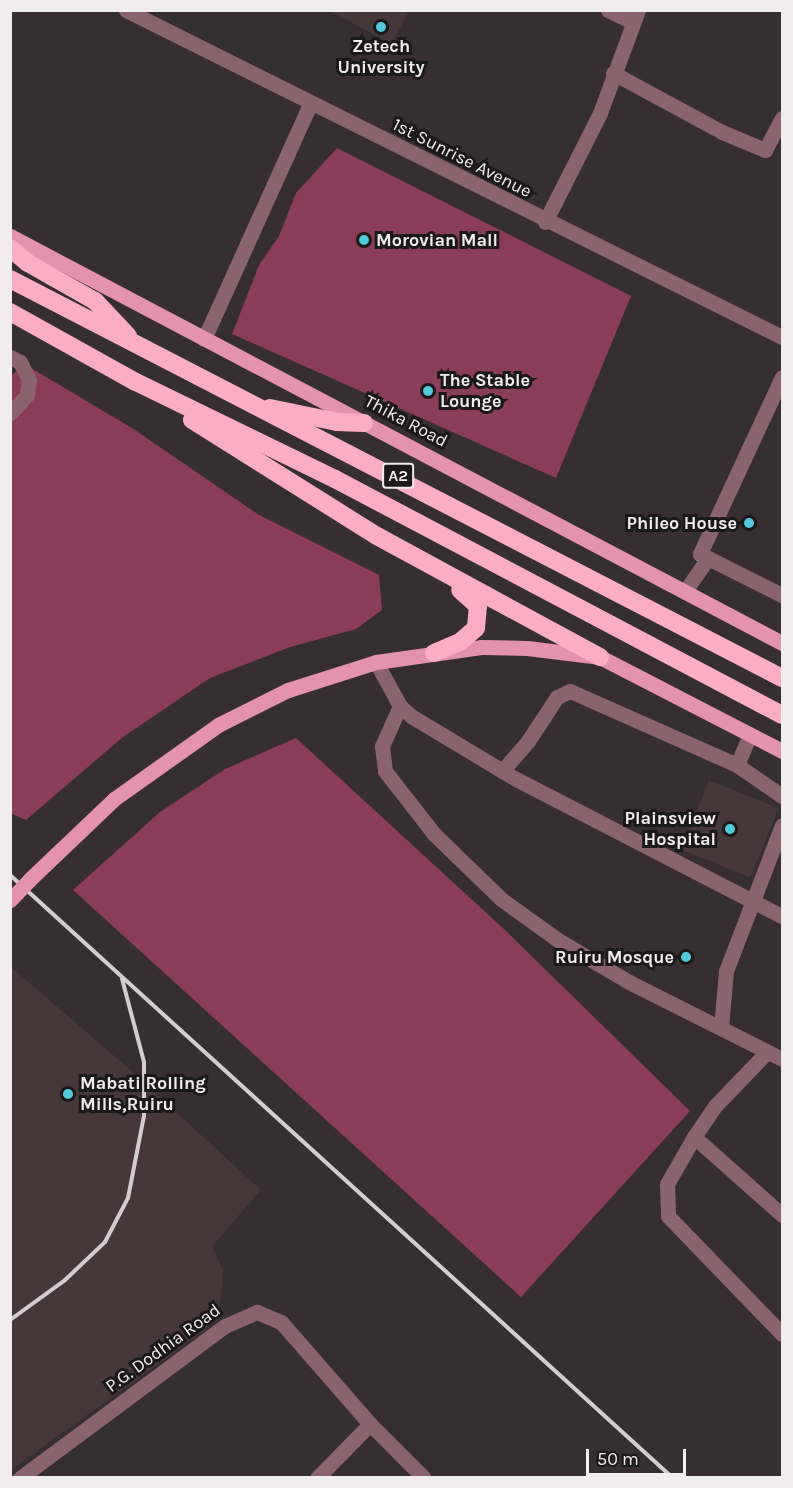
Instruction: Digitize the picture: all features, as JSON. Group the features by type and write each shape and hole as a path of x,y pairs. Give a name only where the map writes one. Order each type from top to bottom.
{"highway":[{"path":"10,248 28,263 94,301 139,347"},
{"name":"A2","path":"10,279 783,678"},
{"name":"A2","path":"10,312 136,382 335,479 783,715"},
{"path":"136,382 272,474 377,536 600,657"},
{"path":"260,407 364,423"},
{"path":"377,536 473,599 478,606 476,628 460,642 434,653"}],"main road":[{"name":"Thika Road","path":"10,236 783,644"},
{"path":"10,900 114,799 209,731 288,690 376,662 482,647 527,648 600,657 783,751"}],"street":[{"name":"1st Sunrise Avenue","path":"126,10 545,222 783,337"},
{"path":"545,222 600,113 636,16 609,10"},
{"path":"613,73 722,132 765,150 783,118"},
{"path":"204,339 310,104"},
{"path":"10,357 20,362 29,380 27,395 10,413"},
{"path":"783,377 700,554 783,595"},
{"path":"685,591 708,558"},
{"path":"376,662 400,706 501,771 783,916"},
{"path":"501,771 528,741 557,697 570,691 737,765 783,796"},
{"path":"400,706 382,746 381,763 393,784 434,834 501,899 558,940 778,1059 715,1106 667,1184 668,1216 783,1334"},
{"path":"737,765 750,735"},
{"path":"721,1028 726,971 783,825"},
{"path":"694,1137 783,1215"},
{"name":"P.G. Dodhia Road","path":"20,1478 225,1326 257,1312 280,1322 370,1424 424,1478"},
{"path":"317,1478 370,1424"}],"shaded area":[{"name":"Zetech University","path":"330,11 409,11 392,44"},
{"path":"337,148 631,296 556,478 232,334 259,265 279,236 296,193"},
{"path":"26,365 132,428 259,515 379,575 382,610 356,629 290,647 210,678 123,737 26,820 10,813 10,376"},
{"path":"296,738 505,930 690,1111 521,1297 73,890 160,812 225,769"},
{"name":"Plainsview Hospital","path":"709,780 779,808 750,878 681,850"},
{"path":"11,967 125,1065 261,1190 212,1246 223,1270 219,1320 11,1470"}],"railway":[{"path":"10,875 673,1478"},
{"path":"10,1320 65,1280 105,1242 128,1198 144,1116 144,1062 122,979"}],"place":[{"name":"Zetech University","path":"381,27"},
{"name":"Morovian Mall","path":"364,240"},
{"name":"The Stable Lounge","path":"428,391"},
{"name":"Phileo House","path":"749,523"},
{"name":"Plainsview Hospital","path":"730,829"},
{"name":"Ruiru Mosque","path":"686,957"},
{"name":"Mabati Rolling Mills,Ruiru","path":"68,1094"}]}
